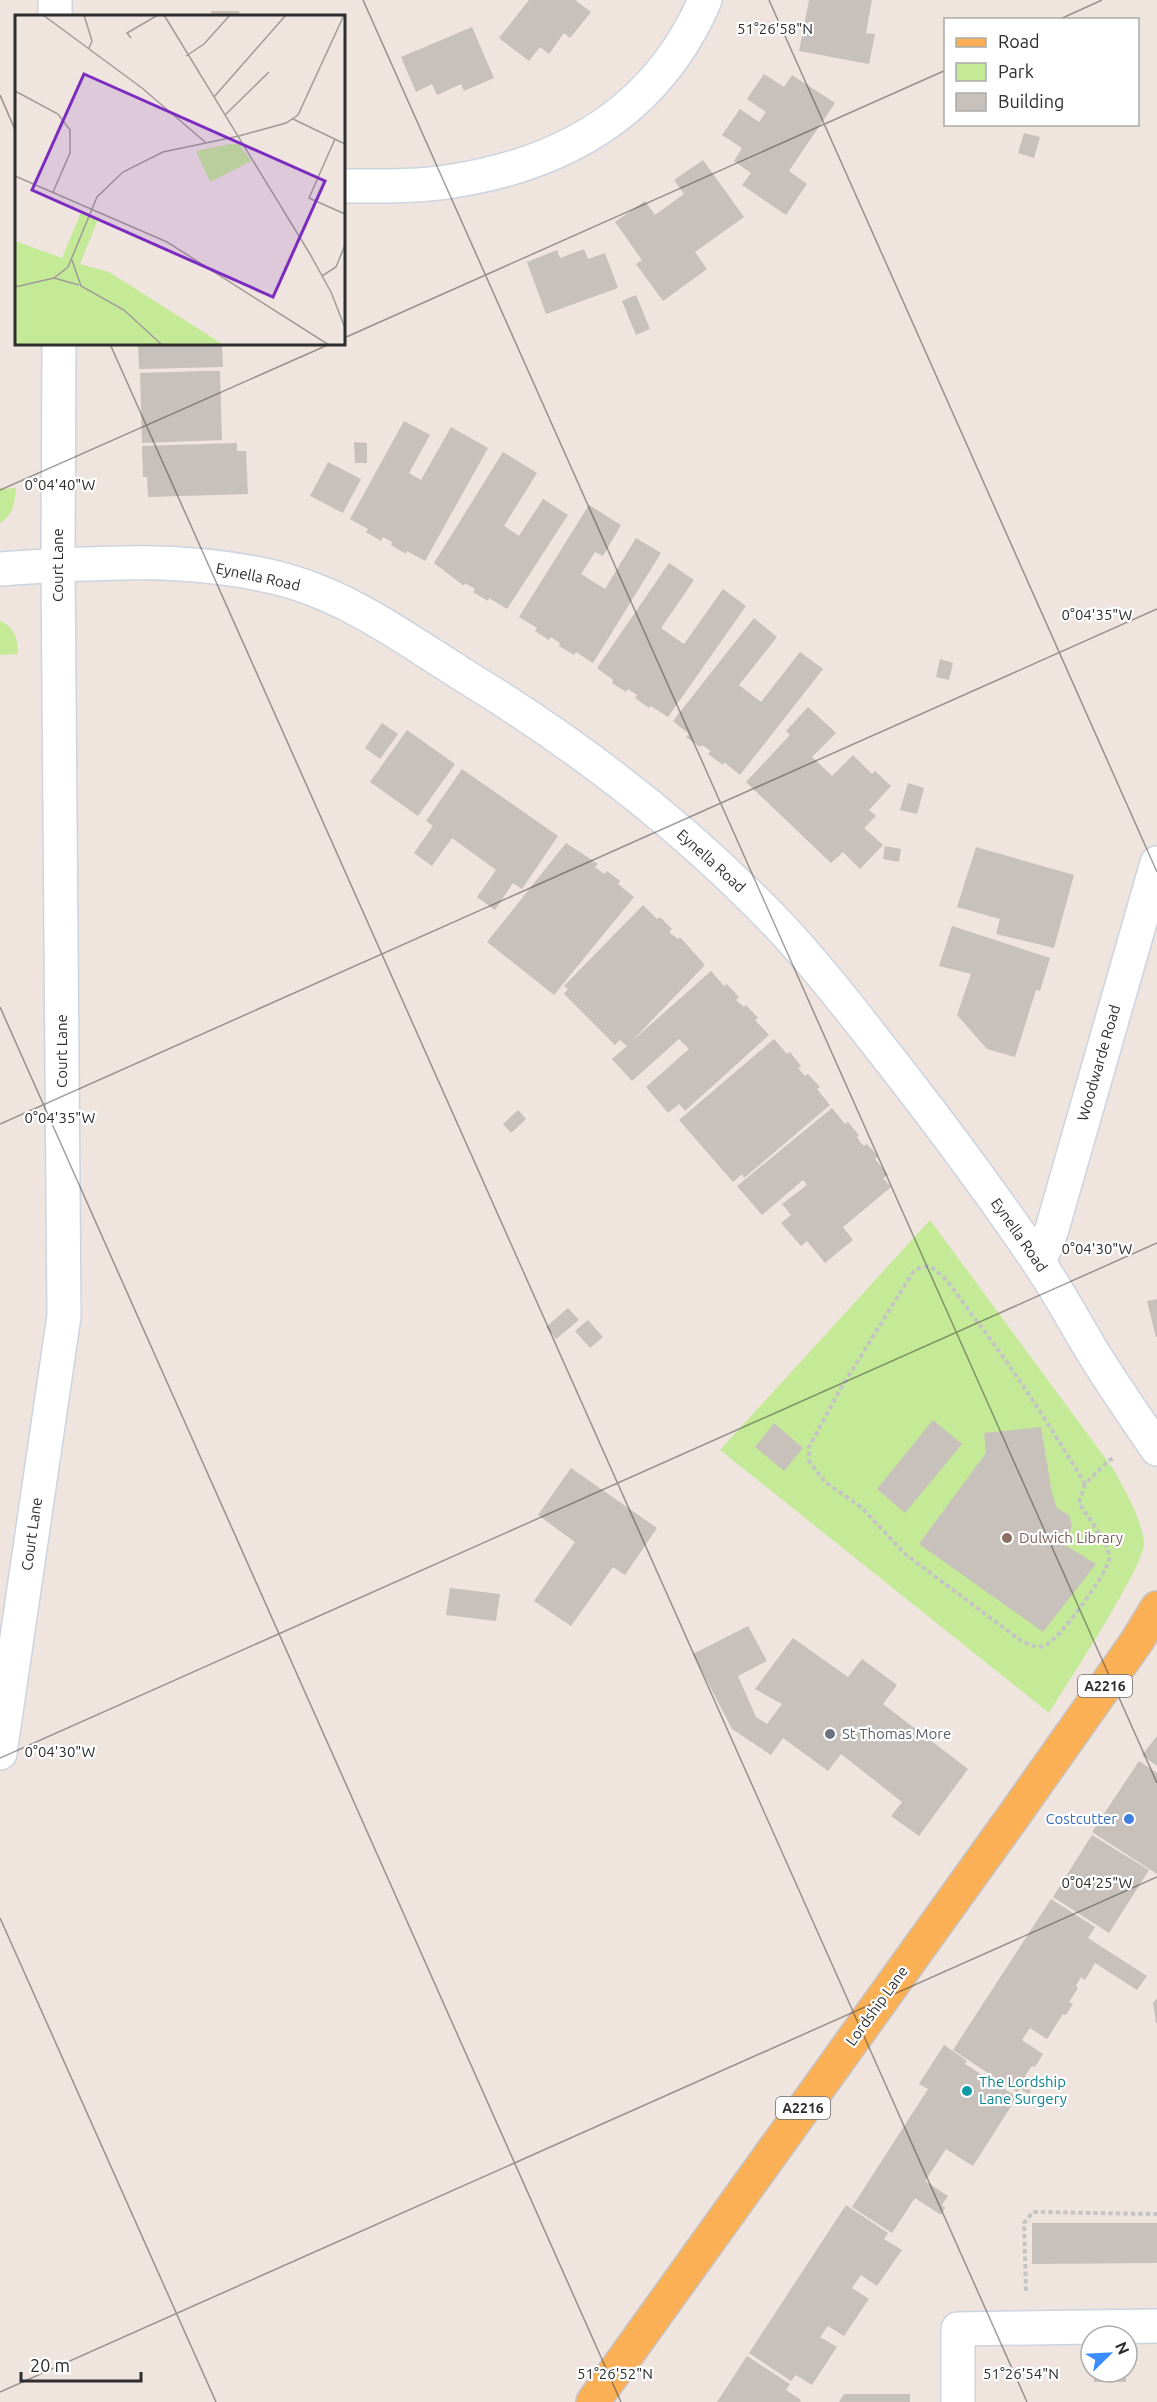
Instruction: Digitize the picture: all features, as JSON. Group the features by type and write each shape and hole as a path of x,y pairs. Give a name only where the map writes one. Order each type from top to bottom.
{"main road":[{"name":"Lordship Lane","path":"593,2402 1015,1814 1137,1641 1157,1608"}],"street":[{"path":"345,186 452,182 491,174 527,164 590,134 643,95 666,69 687,37 705,0"},
{"name":"Court Lane","path":"0,1753 64,1316 58,564 59,345"},
{"name":"Eynella Road","path":"0,569 58,564 180,564 236,570 291,582 319,592 377,622 486,689 578,752 702,852 756,901 839,994 965,1157 1039,1263 1110,1379 1157,1449"},
{"name":"Woodwarde Road","path":"1039,1263 1052,1229 1157,863"},
{"path":"958,2402 958,2329 1157,2326"}],"path":[{"path":"1085,1484 1006,1359 954,1291 934,1269 928,1266 921,1266 913,1272 840,1388 809,1447 809,1461 825,1482 861,1507 905,1554 1020,1640 1035,1648 1045,1647 1056,1638 1098,1582 1109,1559 1108,1549 1079,1503 1085,1484 1114,1456 1120,1463"},
{"path":"1027,2328 1024,2223 1033,2212 1157,2214"}],"green space":[{"path":"16,488 12,508 8,516 0,523 0,489"},
{"path":"0,621 15,634 18,654 0,655"},
{"path":"930,1220 1114,1470 1140,1524 1144,1543 1132,1575 1049,1713 720,1450"}],"building":[{"path":"529,0 575,0 591,12 570,38 564,33 549,54 540,47 529,61 499,38"},
{"path":"809,0 872,0 866,33 875,34 869,64 799,51"},
{"path":"211,11 239,11 240,15 211,15"},
{"path":"472,27 494,78 464,91 461,84 437,95 432,84 416,92 401,57"},
{"path":"764,74 784,87 792,75 835,103 789,171 807,184 786,215 742,185 751,173 734,161 742,148 722,135 740,109 759,122 766,112 747,99"},
{"path":"1024,133 1040,137 1034,158 1018,153"},
{"path":"703,160 744,217 695,252 707,269 663,301 636,264 642,260 615,222 645,201 655,215 684,194 674,180"},
{"path":"584,249 588,259 605,253 618,288 546,314 527,262 557,250 560,258"},
{"path":"636,295 650,329 636,335 622,301"},
{"path":"138,345 222,345 223,367 139,369"},
{"path":"220,371 222,440 142,443 140,373"},
{"path":"404,421 430,435 409,473 421,480 451,427 488,448 425,561 407,551 406,554 383,537 381,541 366,532 368,529 350,519"},
{"path":"354,442 367,443 367,463 355,463"},
{"path":"237,443 237,451 246,451 248,494 148,497 147,477 143,477 142,446"},
{"path":"503,452 537,473 504,526 519,536 543,499 568,515 507,609 473,592 475,589 465,583 464,586 434,563"},
{"path":"328,462 361,479 343,513 310,496"},
{"path":"589,505 621,525 603,556 595,552 581,574 605,589 636,538 661,553 593,663 576,652 574,655 559,646 560,643 551,637 549,640 535,631 537,628 519,617"},
{"path":"669,563 694,580 661,628 684,644 723,589 746,606 668,717 651,706 649,708 635,698 637,695 628,689 626,692 612,683 613,680 597,668"},
{"path":"754,618 777,637 739,685 761,702 800,652 823,669 740,775 724,762 723,765 708,754 711,751 702,745 700,747 686,737 689,734 673,721"},
{"path":"940,659 953,663 949,680 936,677"},
{"path":"808,707 836,733 812,757 832,776 853,755 872,774 875,771 891,786 869,810 876,816 864,828 883,845 860,869 843,852 831,863 746,782 790,735 786,731"},
{"path":"382,723 398,734 380,759 365,748"},
{"path":"407,730 455,764 418,816 370,782"},
{"path":"462,769 558,836 522,889 513,883 495,910 477,897 496,870 452,838 432,866 414,853 433,826 426,821"},
{"path":"908,783 924,788 917,814 900,810"},
{"path":"566,843 598,864 595,867 604,874 607,871 620,881 618,884 634,897 554,995 487,942"},
{"path":"885,846 901,849 899,862 883,859"},
{"path":"976,847 1074,875 1054,948 996,934 1000,919 957,907"},
{"path":"643,905 657,919 660,917 672,929 669,932 678,939 680,937 705,965 632,1041 711,971 724,986 727,984 739,997 736,1000 744,1007 746,1005 758,1018 755,1020 769,1035 685,1111 679,1104 668,1113 646,1087 689,1049 679,1039 632,1081 612,1059 627,1046 620,1040 615,1045 564,994 568,989 564,986"},
{"path":"952,926 1050,958 1040,991 1036,990 1015,1057 987,1049 957,1015 971,974 939,966"},
{"path":"774,1039 787,1054 790,1052 801,1066 798,1068 805,1076 808,1074 820,1087 817,1089 830,1105 744,1178 742,1174 733,1182 679,1120"},
{"path":"832,1108 845,1124 848,1122 859,1135 857,1137 860,1142 864,1146 867,1144 878,1156 875,1159 888,1175 883,1178 891,1187 843,1227 853,1240 825,1263 807,1241 801,1246 781,1223 791,1215 782,1204 807,1185 803,1180 762,1215 737,1186"},
{"path":"518,1110 526,1119 511,1133 503,1124"},
{"path":"1157,1299 1157,1337 1156,1337 1147,1301"},
{"path":"568,1308 579,1320 556,1339 546,1327"},
{"path":"588,1320 603,1337 590,1348 575,1331"},
{"path":"933,1420 962,1444 905,1513 877,1489"},
{"path":"774,1423 803,1448 784,1471 755,1447"},
{"path":"1041,1427 1052,1493 1057,1508 1069,1515 1072,1525 1070,1533 1064,1539 1065,1545 1096,1564 1043,1632 919,1544 986,1453 984,1433"},
{"path":"571,1468 657,1528 625,1575 613,1567 571,1626 534,1601 575,1542 538,1515"},
{"path":"450,1588 500,1594 496,1621 446,1615"},
{"name":"St Thomas More","path":"748,1626 767,1661 738,1676 756,1717 767,1724 782,1704 755,1689 793,1638 848,1677 862,1659 897,1685 883,1704 968,1769 919,1836 891,1816 902,1802 841,1754 828,1771 783,1738 771,1755 732,1729 693,1654"},
{"path":"1157,1736 1157,1766 1142,1755"},
{"name":"Costcutter","path":"1139,1761 1157,1773 1157,1874 1092,1832"},
{"path":"1092,1835 1149,1870 1109,1933 1053,1897"},
{"path":"1051,1899 1095,1927 1088,1938 1147,1976 1137,1990 1095,1963 1085,1980 1081,1977 1076,1986 1078,1988 1069,2002 1073,2004 1066,2015 1063,2014 1047,2039 1030,2028 1022,2040 1043,2054 1035,2067 1032,2066 1025,2076 1031,2080 1026,2088 1031,2091 1029,2094 1020,2089 1017,2092 953,2050"},
{"path":"1157,1998 1157,2023 1156,2023 1153,2003"},
{"path":"944,2045 967,2061 965,2064 1017,2097 973,2166 946,2149 925,2181 948,2196 942,2205 945,2208 941,2215 915,2198 892,2233 852,2207 928,2089 919,2084"},
{"path":"846,2205 888,2233 884,2239 902,2250 877,2286 861,2275 852,2288 869,2299 844,2336 828,2326 820,2337 837,2347 812,2385 796,2375 791,2381 749,2353"},
{"path":"1032,2223 1157,2223 1157,2263 1032,2264"},
{"path":"747,2356 790,2384 786,2390 801,2400 800,2402 717,2402"},
{"path":"844,2394 910,2394 910,2402 839,2402"}],"place":[{"name":"Dulwich Library","path":"1007,1538"},
{"name":"St Thomas More","path":"830,1734"},
{"name":"Costcutter","path":"1129,1819"},
{"name":"The Lordship Lane Surgery","path":"967,2091"}]}
